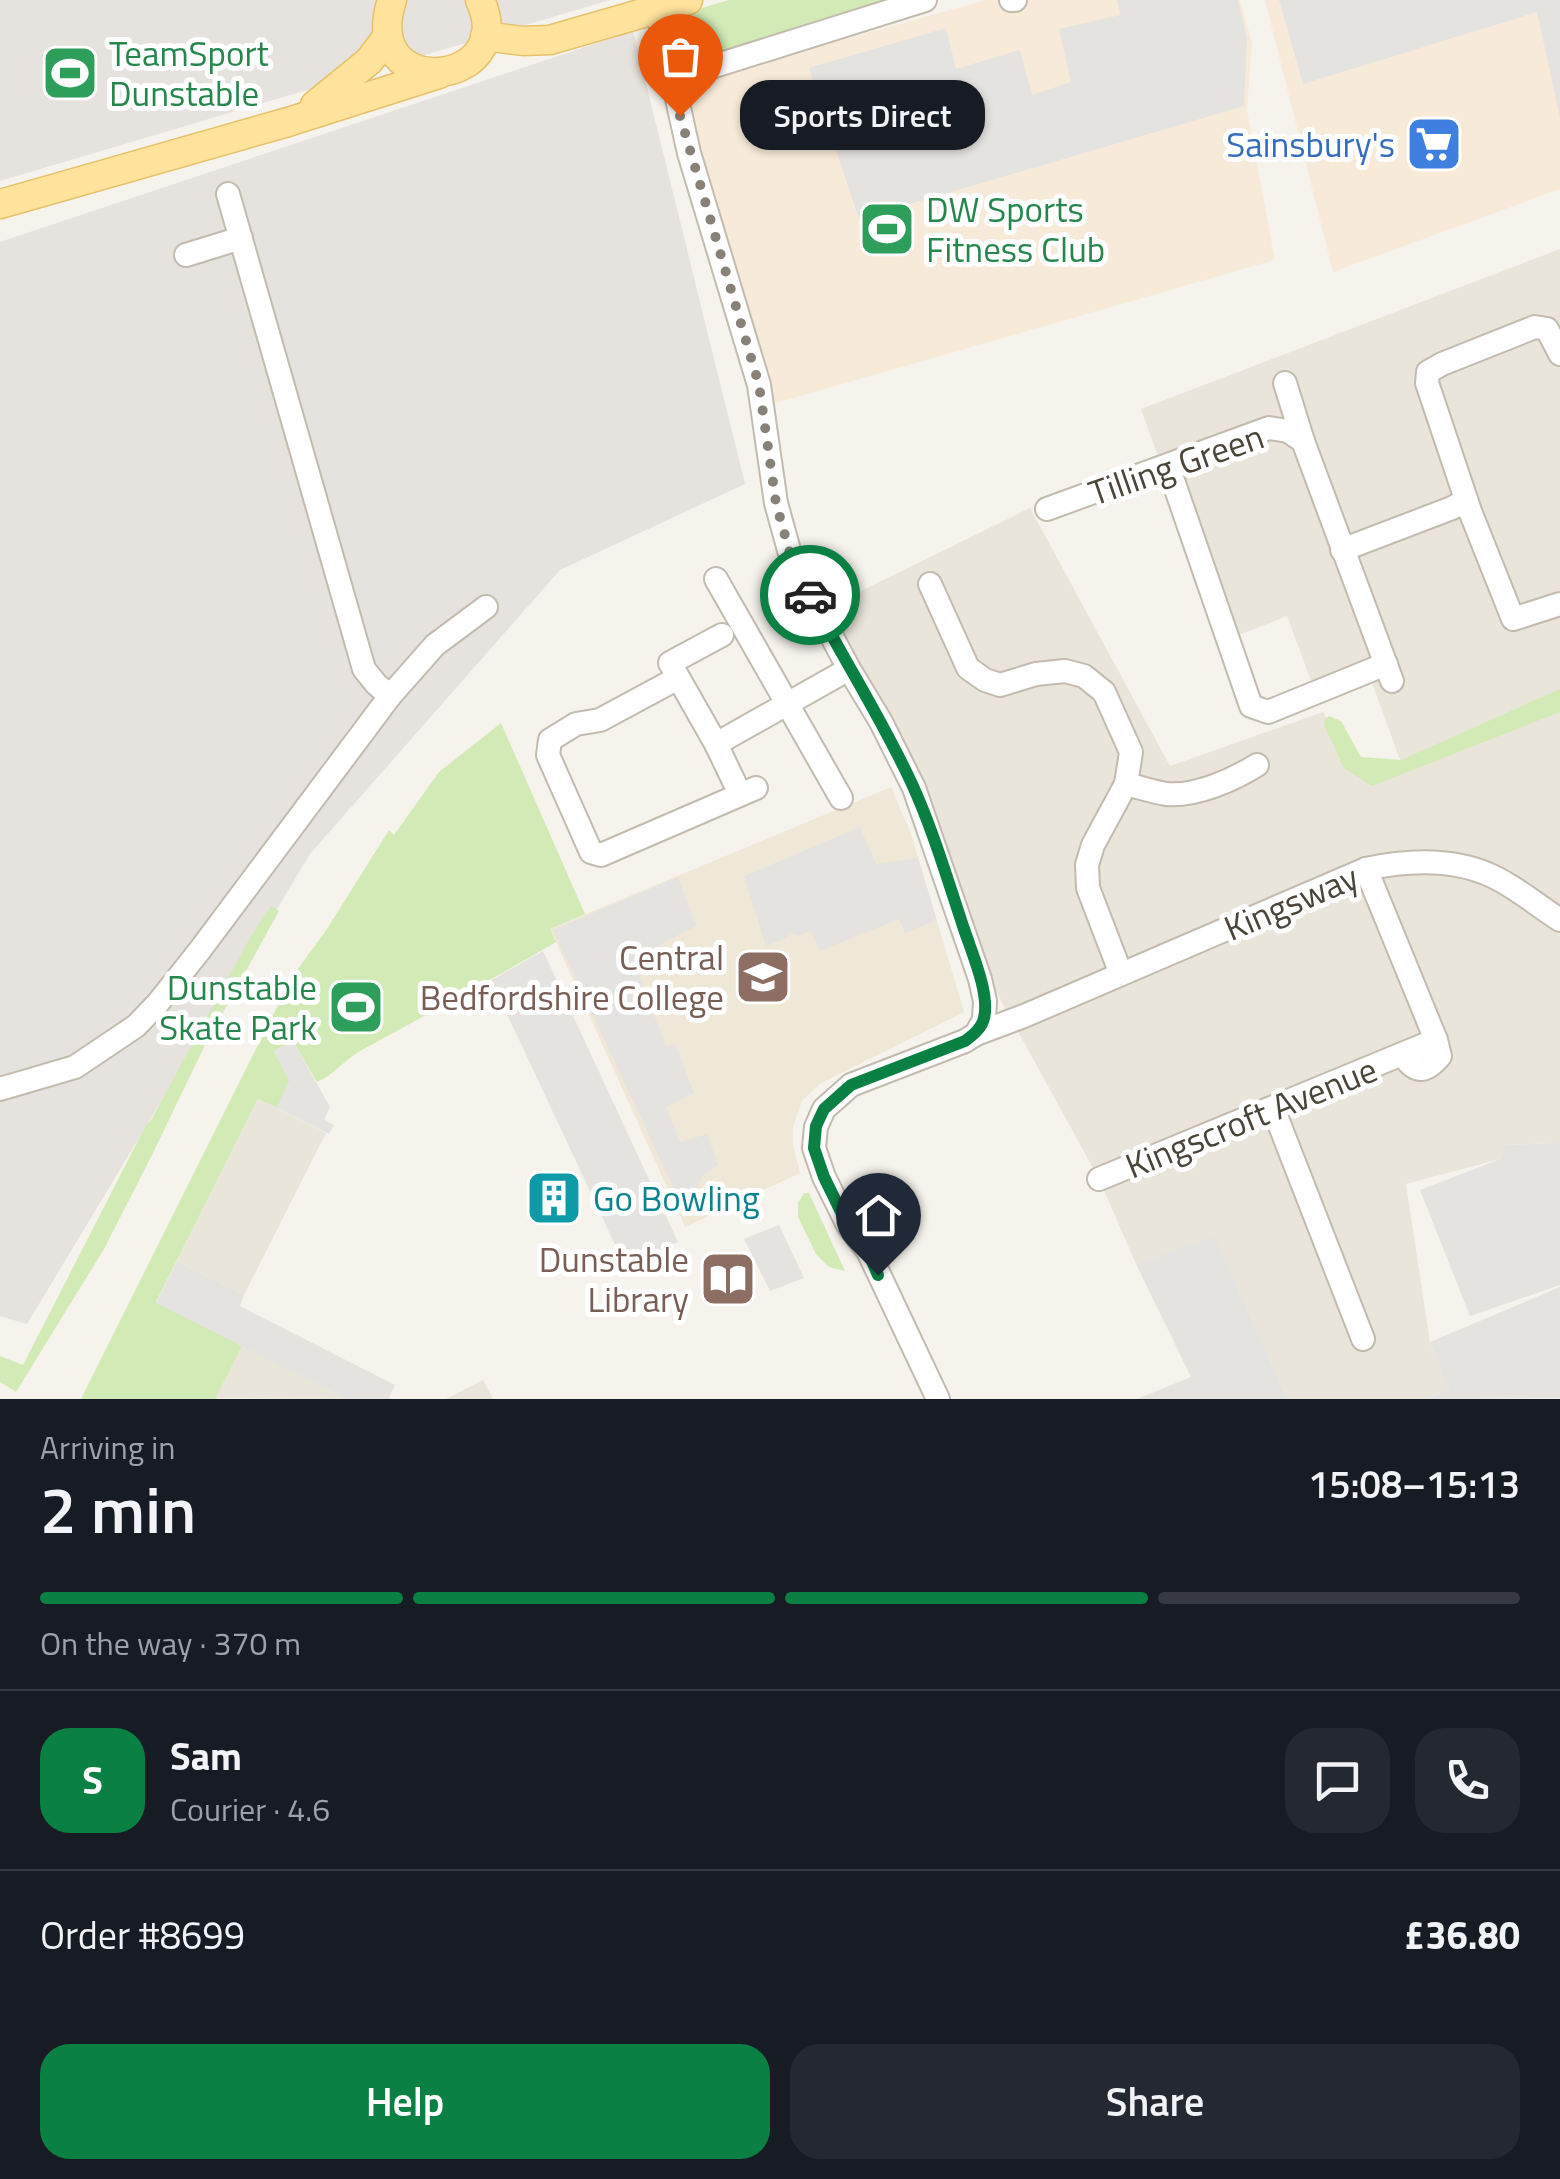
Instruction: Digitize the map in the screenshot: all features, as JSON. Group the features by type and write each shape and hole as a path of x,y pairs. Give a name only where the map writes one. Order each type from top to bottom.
{"main road":[{"path":"392,0 386,17 395,52 406,64 422,72 439,74"},
{"path":"0,204 454,70 479,50 485,36 486,20 480,0"},
{"path":"485,36 550,40 688,0"},
{"path":"288,122 369,62 388,36"}],"street":[{"path":"673,79 925,0"},
{"path":"657,9 689,153 759,385 776,503 792,561 914,788 970,944 985,1001 984,1020 976,1034"},
{"path":"228,194 364,669 390,696"},
{"path":"186,255 240,238"},
{"path":"1560,354 1548,330 1535,326 1442,364 1428,372 1427,383 1466,500 1514,618 1560,604"},
{"name":"Tilling Green","path":"1168,466 1252,706 1268,712 1389,672 1285,384"},
{"name":"Tilling Green","path":"1047,509 1269,428 1288,431 1303,442"},
{"path":"1342,550 1466,500"},
{"path":"716,579 841,798"},
{"path":"930,584 968,668 984,680 1000,685 1036,674 1065,671 1084,676 1104,692 1131,752 1126,784 1087,865 1088,888 1121,974"},
{"path":"0,1089 75,1067 136,1026 200,950 390,696 434,645 486,608"},
{"path":"678,678 600,720 576,724 550,740 548,754 591,852 601,855 748,791 670,664 722,635"},
{"path":"716,744 849,669"},
{"path":"1126,784 1168,794 1237,778 1256,765"},
{"name":"Kingsway","path":"938,1399 868,1252 848,1226 814,1148 816,1126 824,1109 851,1085 965,1041 1366,869 1400,862 1450,863 1492,876 1560,920"},
{"name":"Kingscroft Avenue","path":"1099,1180 1436,1040 1366,869"},
{"path":"985,1001 1024,1016"},
{"path":"1273,1108 1364,1339"}],"shaded area":[{"path":"0,0 610,0 0,181"},
{"path":"986,0 1240,0 1252,43 1247,110 1275,260 769,405 676,86"},
{"path":"1117,0 1238,0 1247,38 1244,106 859,219 809,68 946,28 956,69 1020,50 1032,95 1071,82 1059,29 1120,15"},
{"name":"Sainsbury's","path":"1265,0 1560,0 1560,189 1333,272"},
{"name":"Sainsbury's","path":"1279,0 1560,0 1560,118 1537,12 1303,84"},
{"path":"633,31 745,484 560,570 310,854 27,1324 0,1316 0,242"},
{"path":"1560,249 1560,1143 1504,1145 1504,1158 1406,1184 1430,1342 1449,1389 1426,1399 1287,1399 1214,1237 1136,1264 1099,1179 970,944 952,893 818,612 1030,508 1170,766 1323,712 1360,779 1400,760 1366,666 1313,686 1287,616 1224,641 1141,409"},
{"name":"Central Bedfordshire College","path":"891,787 911,834 964,1012 821,1083 802,1101 793,1127 800,1173 685,1227 550,929"},
{"path":"860,827 876,864 918,858 937,920 905,933 899,919 820,951 811,931 799,935 788,932 787,938 766,946 744,876"},
{"path":"678,877 696,926 635,958 666,1047 675,1044 694,1093 666,1107 680,1142 707,1134 718,1165 702,1176 697,1188 678,1197 553,930"},
{"path":"543,951 678,1242 626,1268 491,980"},
{"path":"293,1041 330,1107 324,1120 334,1125 329,1134 277,1108 289,1081 274,1051"},
{"path":"258,1099 326,1133 244,1295 177,1261"},
{"path":"1560,1143 1560,1285 1470,1316 1420,1190 1503,1158 1504,1145"},
{"path":"779,1225 804,1278 770,1291 744,1239"},
{"path":"1214,1236 1287,1399 1137,1399 1191,1377 1136,1264"},
{"path":"177,1261 244,1295 240,1306 395,1385 391,1399 346,1399 156,1303"},
{"path":"1560,1287 1560,1398 1426,1399 1449,1389 1430,1342"},
{"path":"242,1346 346,1399 215,1398"},
{"path":"483,1380 493,1399 446,1399"}],"green space":[{"path":"729,0 899,0 679,69 671,17"},
{"path":"1560,689 1560,712 1372,786 1344,768 1324,725 1329,716 1341,721 1361,757 1401,760"},
{"path":"501,723 585,914 550,929 556,942 360,1051 317,1082 293,1041 274,1051 290,1081 277,1108 258,1099 156,1302 242,1346 217,1399 81,1399 292,977 389,830 394,835 439,772"},
{"path":"271,906 279,911 205,1045 104,1249 16,1392 0,1382 0,1356 23,1365 146,1125"},
{"path":"804,1193 809,1193 845,1271 829,1267 816,1254 798,1217 798,1203"}],"way so far":[{"path":"680,116 759,385 776,503 792,561 810,595"}],"place":[{"name":"TeamSport Dunstable","path":"70,73"},
{"name":"Sports Direct","path":"680,116"},
{"name":"Sainsbury's","path":"1434,144"},
{"name":"DW Sports Fitness Club","path":"887,229"},
{"name":"Central Bedfordshire College","path":"763,977"},
{"name":"Dunstable Skate Park","path":"356,1007"},
{"name":"Go Bowling","path":"554,1198"},
{"name":"Dunstable Library","path":"728,1279"}],"route":[{"path":"810,595 914,788 970,944 985,1001 984,1020 976,1034 851,1085 824,1109 816,1126 814,1148 824,1177 878,1275"}]}
